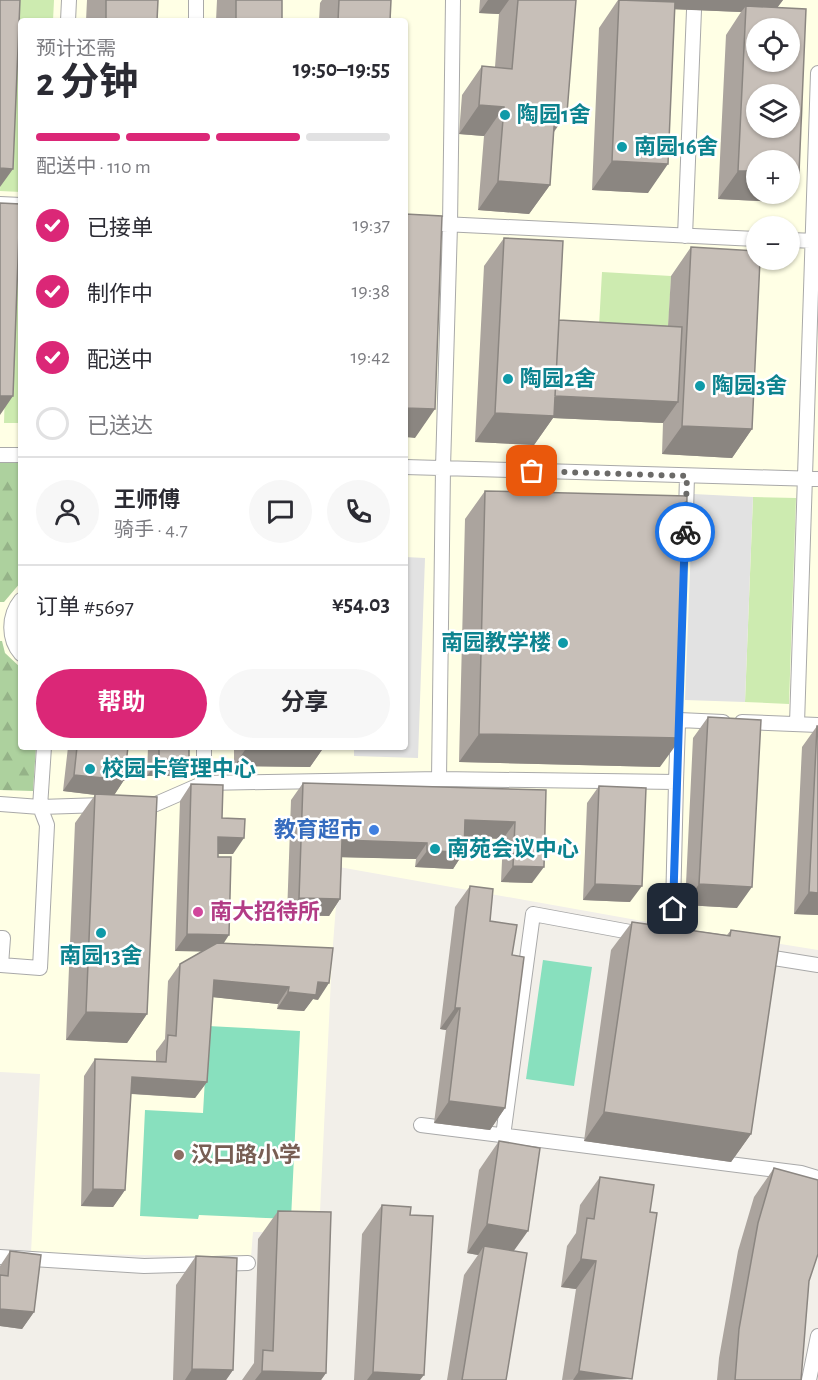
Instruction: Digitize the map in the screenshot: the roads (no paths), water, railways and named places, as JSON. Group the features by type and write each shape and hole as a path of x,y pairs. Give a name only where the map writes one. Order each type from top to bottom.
{"lane":[{"path":"68,18 69,0"},
{"path":"196,0 196,18"},
{"path":"439,778 453,0"},
{"path":"685,236 694,10"},
{"path":"797,724 811,479 818,73"},
{"path":"0,204 18,205"},
{"path":"428,224 746,239"},
{"path":"800,240 815,241"},
{"path":"0,455 18,455"},
{"path":"408,467 811,479"},
{"path":"685,522 687,476"},
{"path":"18,605 6,621 11,628 13,640 18,649"},
{"path":"673,909 679,714 818,725"},
{"path":"0,938 3,938 2,965 39,968 47,825 40,807 44,750"},
{"path":"204,750 204,783"},
{"path":"0,804 40,807 156,804 204,783 439,778 676,782"},
{"path":"503,1136 533,914 650,936"},
{"path":"743,953 765,963 818,965"},
{"path":"421,1125 503,1136 736,1159 818,1178"},
{"path":"0,1257 144,1266 248,1263"},
{"path":"809,1380 818,1336"}],"place":[{"name":"陶园1舍","path":"505,115"},
{"name":"南园16舍","path":"622,147"},
{"name":"陶园2舍","path":"508,379"},
{"name":"陶园3舍","path":"700,386"},
{"name":"南园教学楼","path":"563,643"},
{"name":"校园卡管理中心","path":"90,769"},
{"name":"教育超市","path":"374,830"},
{"name":"南苑会议中心","path":"435,849"},
{"name":"南大招待所","path":"198,912"},
{"name":"南园13舍","path":"101,933"},
{"name":"汉口路小学","path":"179,1155"}]}
